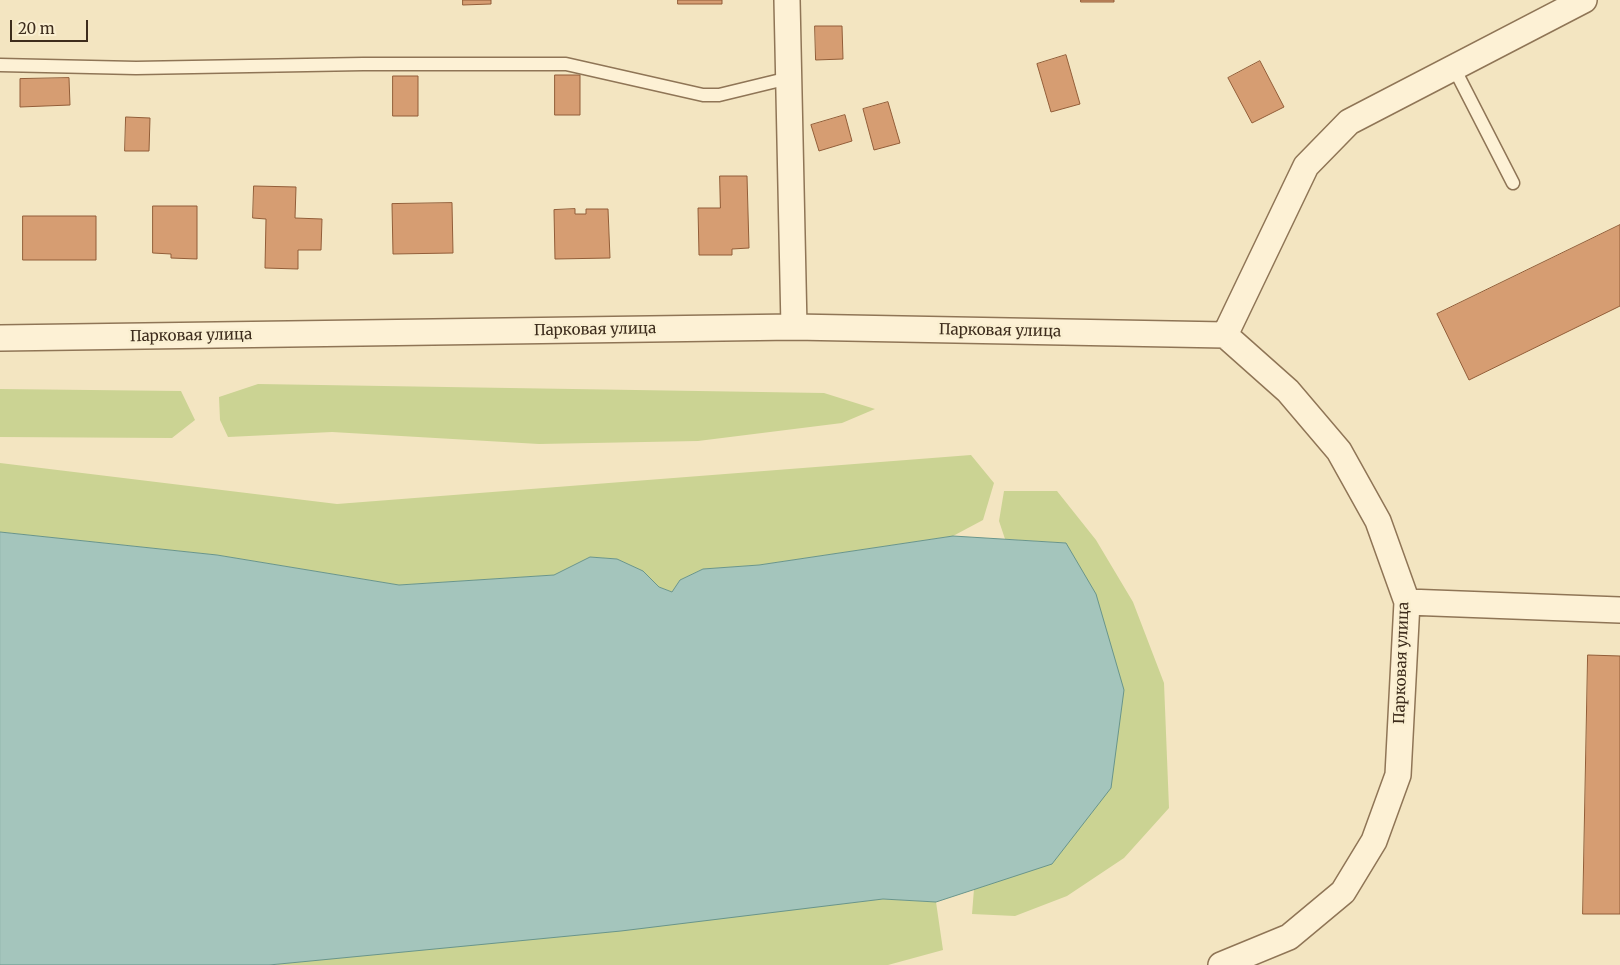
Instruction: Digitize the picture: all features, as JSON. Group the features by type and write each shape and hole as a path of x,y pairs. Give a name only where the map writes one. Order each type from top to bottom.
{"street":[{"path":"787,0 794,328"},
{"path":"1225,335 1306,166 1349,122 1584,0"},
{"name":"Парковая улица","path":"0,338 794,328 1225,335 1288,391 1339,451 1378,521 1407,602 1398,775 1374,841 1343,892 1289,937 1221,965"},
{"path":"1407,602 1620,610"}],"lane":[{"path":"0,66 136,68 363,64 566,64 703,95 719,94 789,78"},
{"path":"1454,68 1513,182"}],"green space":[{"path":"258,384 824,393 875,409 842,423 698,441 539,444 332,432 228,437 220,420 219,397"},
{"path":"0,389 181,391 195,420 172,438 0,437"},
{"path":"971,455 994,483 983,520 953,536 759,565 703,569 680,580 672,592 659,587 642,571 617,559 590,557 554,575 399,585 217,555 0,532 0,463 337,504"},
{"path":"1004,491 1057,491 1096,540 1133,602 1164,683 1169,808 1124,858 1067,896 1015,916 972,914 974,889 1052,863 1066,543 1005,539 999,521"},
{"path":"883,899 936,902 943,950 888,965 269,965"}],"water":[{"path":"0,532 217,555 399,585 554,575 590,557 617,559 643,571 659,587 672,592 680,580 703,569 759,565 953,536 1066,543 1096,594 1124,690 1111,788 1052,864 936,902 883,899 621,931 269,965 0,965"}],"building":[{"path":"463,0 491,0 491,4 463,5"},
{"path":"678,0 722,0 722,4 678,4"},
{"path":"1081,0 1114,0 1114,2 1081,2"},
{"path":"815,26 842,26 843,59 816,60"},
{"path":"1066,55 1080,104 1051,112 1037,64"},
{"path":"1260,61 1284,107 1252,123 1228,78"},
{"path":"555,75 580,75 580,115 555,115"},
{"path":"393,76 418,76 418,116 393,116"},
{"path":"69,78 70,105 20,107 20,79"},
{"path":"888,102 900,143 874,150 863,109"},
{"path":"845,115 852,141 819,151 811,125"},
{"path":"126,117 150,118 149,151 125,151"},
{"path":"720,176 747,176 749,248 732,249 732,255 699,255 698,208 720,208"},
{"path":"254,186 296,187 295,218 322,219 321,250 298,250 298,269 265,268 266,219 253,218"},
{"path":"452,203 453,253 393,254 392,204"},
{"path":"153,206 197,206 197,259 171,258 171,254 153,253"},
{"path":"575,209 575,214 586,214 586,209 608,209 610,258 555,259 554,210"},
{"path":"23,216 96,216 96,260 23,260"},
{"path":"1620,225 1620,306 1469,380 1437,314"},
{"path":"1588,655 1620,656 1620,914 1583,914"}]}
